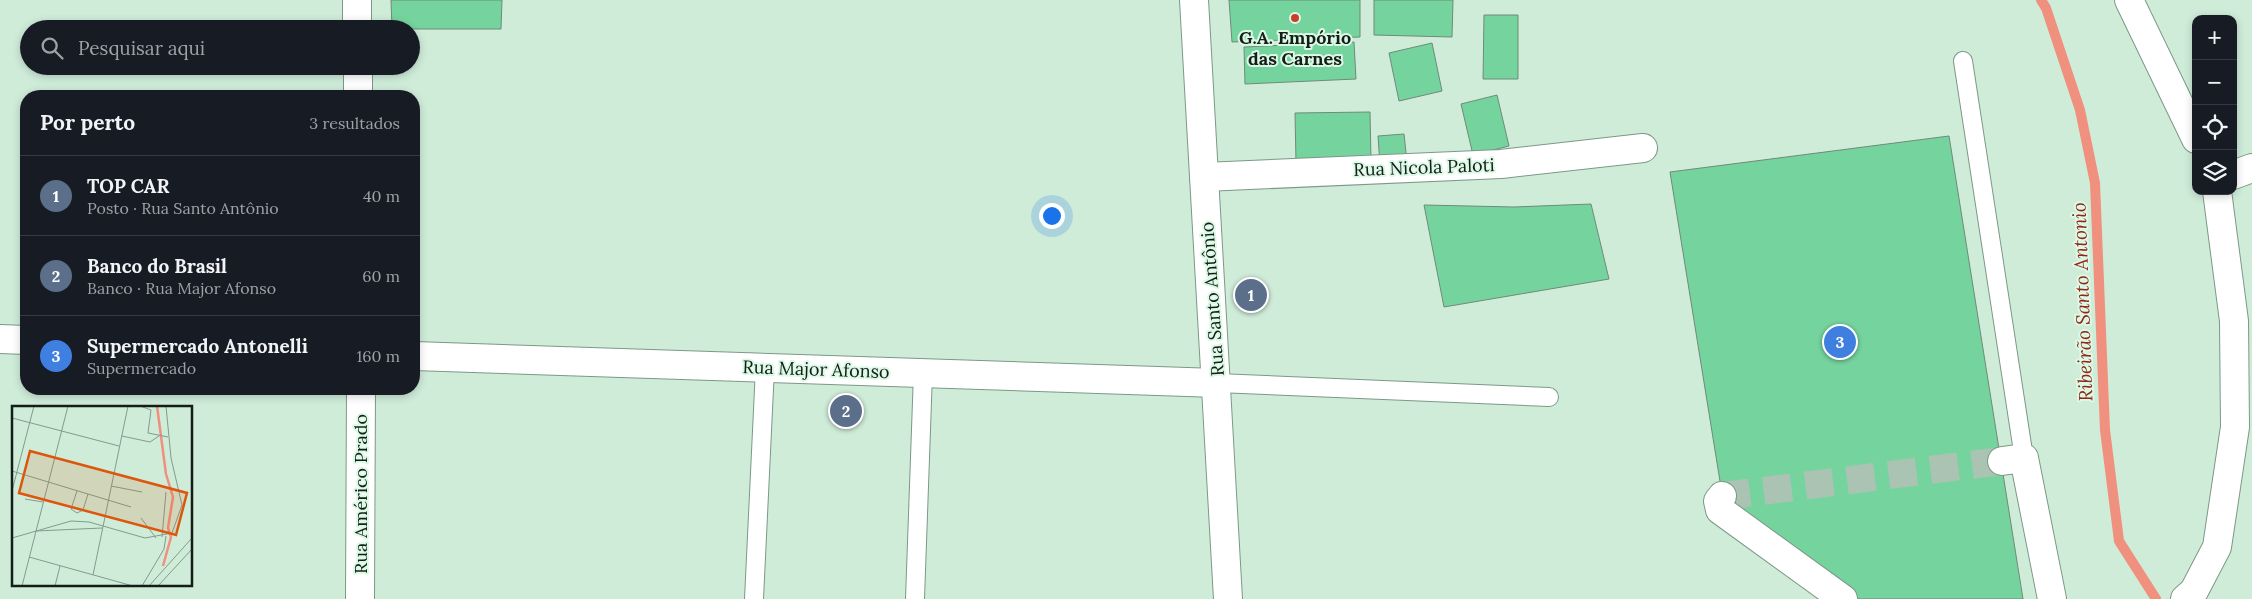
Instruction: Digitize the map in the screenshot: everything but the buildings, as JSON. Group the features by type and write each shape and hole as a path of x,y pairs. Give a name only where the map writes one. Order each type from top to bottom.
{"street":[{"path":"357,0 357,20"},
{"name":"Rua Santo Antônio","path":"1194,0 1218,383 1228,599"},
{"path":"2129,0 2192,131"},
{"path":"358,75 358,90"},
{"name":"Rua Nicola Paloti","path":"1204,177 1501,164 1643,148"},
{"path":"2237,173 2252,168"},
{"path":"2185,599 2194,591 2217,546 2235,427 2234,321 2218,195"},
{"path":"0,339 20,340"},
{"name":"Rua Major Afonso","path":"420,356 1218,383"},
{"name":"Rua Américo Prado","path":"360,599 361,395"},
{"path":"2013,459 2052,599"},
{"path":"1721,503 1843,599"}],"lane":[{"path":"1963,61 2013,459"},
{"path":"754,599 765,368"},
{"path":"915,599 923,373"},
{"path":"1218,383 1549,397"}],"waterway":[{"name":"Ribeirão Santo Antonio","path":"2041,0 2046,8 2080,110 2095,183 2105,430 2119,541 2156,599"}],"tunnel":[{"path":"1722,496 2002,461"}],"place":[{"name":"G.A. Empório das Carnes","path":"1295,18"},
{"name":"TOP CAR","path":"1251,295"},
{"name":"Supermercado Antonelli","path":"1840,342"},
{"name":"Banco do Brasil","path":"846,411"}]}
